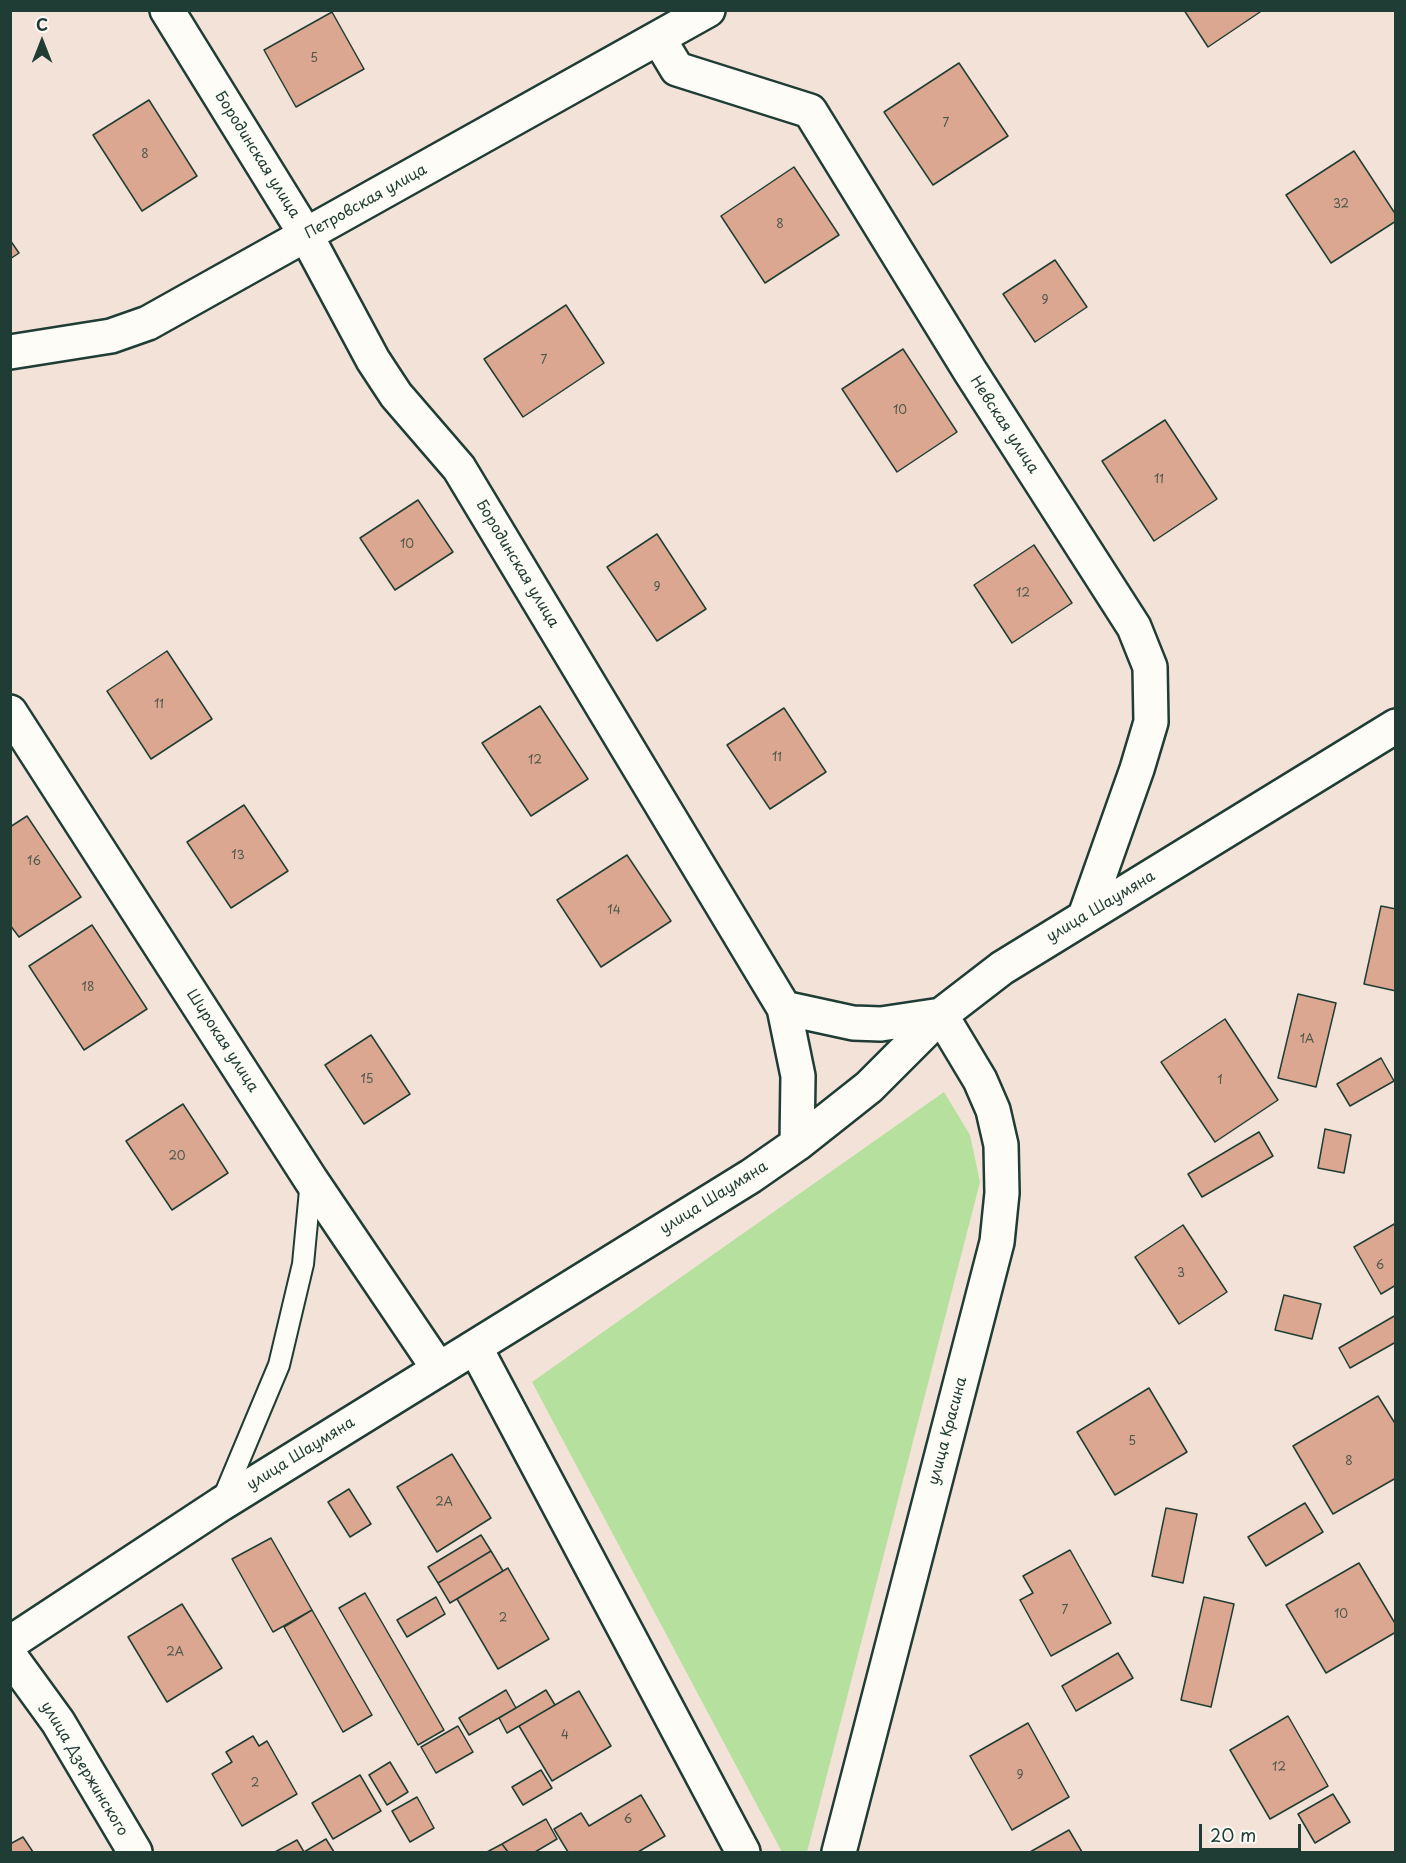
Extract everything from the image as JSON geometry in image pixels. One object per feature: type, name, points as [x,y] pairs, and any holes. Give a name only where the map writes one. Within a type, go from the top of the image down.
[{"type":"street","name":"Бородинская улица","points":[[167,10],[306,235],[373,360],[396,395],[459,468],[784,1008],[798,1076],[797,1144]]},
{"type":"street","name":"Петровская улица","points":[[10,352],[111,336],[148,323],[708,10]]},
{"type":"street","name":"Невская улица","points":[[659,39],[677,69],[810,111],[970,371],[1134,627],[1150,667],[1151,722],[1137,769],[1085,916]]},
{"type":"street","name":"Широкая улица","points":[[10,712],[311,1180],[438,1368]]},
{"type":"street","name":"улица Шаумяна","points":[[10,1643],[221,1504],[751,1176],[797,1144],[869,1087],[941,1016],[1002,968],[1395,726]]},
{"type":"street","points":[[784,1008],[853,1023],[880,1024],[941,1016]]},
{"type":"street","name":"улица Красина","points":[[839,1852],[997,1242],[1002,1193],[1001,1145],[993,1110],[980,1080],[941,1016]]},
{"type":"street","points":[[475,1347],[743,1852]]},
{"type":"street","name":"улица Дзержинского","points":[[10,1656],[58,1722],[135,1852]]},
{"type":"lane","points":[[221,1504],[279,1365],[303,1264],[311,1180]]},
{"type":"green space","points":[[944,1092],[970,1135],[980,1182],[807,1852],[782,1852],[532,1382]]},
{"type":"building","points":[[1184,10],[1263,10],[1208,47]]},
{"type":"building","points":[[332,12],[364,69],[296,107],[264,50]]},
{"type":"building","points":[[959,63],[1008,136],[933,185],[884,112]]},
{"type":"building","points":[[149,100],[197,176],[142,211],[93,135]]},
{"type":"building","points":[[1354,151],[1396,215],[1396,221],[1331,263],[1286,195]]},
{"type":"building","points":[[794,167],[839,235],[765,283],[721,216]]},
{"type":"building","points":[[10,240],[19,253],[10,259]]},
{"type":"building","points":[[1055,260],[1087,307],[1035,342],[1003,294]]},
{"type":"building","points":[[566,305],[604,363],[523,417],[484,359]]},
{"type":"building","points":[[903,349],[957,432],[897,472],[842,389]]},
{"type":"building","points":[[1165,420],[1217,499],[1154,541],[1102,461]]},
{"type":"building","points":[[418,500],[453,552],[395,590],[360,538]]},
{"type":"building","points":[[657,534],[706,609],[657,641],[607,567]]},
{"type":"building","points":[[1034,545],[1072,603],[1012,643],[974,585]]},
{"type":"building","points":[[167,651],[212,719],[151,759],[107,691]]},
{"type":"building","points":[[540,706],[588,779],[531,816],[482,743]]},
{"type":"building","points":[[784,708],[826,772],[770,809],[727,745]]},
{"type":"building","points":[[244,805],[288,871],[231,908],[187,842]]},
{"type":"building","points":[[27,816],[81,897],[19,937],[10,925],[10,827]]},
{"type":"building","points":[[627,855],[671,921],[601,967],[557,900]]},
{"type":"building","points":[[1381,906],[1396,909],[1396,991],[1364,984]]},
{"type":"building","points":[[92,925],[147,1009],[84,1050],[29,966]]},
{"type":"building","points":[[1298,994],[1336,1003],[1316,1087],[1278,1078]]},
{"type":"building","points":[[1225,1019],[1278,1100],[1215,1142],[1161,1062]]},
{"type":"building","points":[[371,1035],[410,1094],[364,1124],[325,1065]]},
{"type":"building","points":[[1381,1058],[1394,1081],[1350,1106],[1337,1084]]},
{"type":"building","points":[[183,1104],[228,1173],[172,1210],[126,1141]]},
{"type":"building","points":[[1325,1129],[1351,1135],[1344,1173],[1318,1168]]},
{"type":"building","points":[[1259,1132],[1273,1156],[1202,1197],[1188,1174]]},
{"type":"building","points":[[1396,1223],[1396,1285],[1381,1294],[1354,1247]]},
{"type":"building","points":[[1183,1225],[1227,1292],[1179,1324],[1135,1257]]},
{"type":"building","points":[[1284,1295],[1321,1304],[1312,1339],[1275,1330]]},
{"type":"building","points":[[1396,1315],[1396,1342],[1350,1368],[1339,1348]]},
{"type":"building","points":[[1149,1388],[1187,1452],[1115,1495],[1077,1432]]},
{"type":"building","points":[[1378,1396],[1396,1425],[1396,1478],[1333,1514],[1293,1446]]},
{"type":"building","points":[[452,1454],[491,1518],[437,1552],[397,1487]]},
{"type":"building","points":[[349,1489],[371,1524],[350,1537],[328,1502]]},
{"type":"building","points":[[1305,1503],[1323,1532],[1266,1566],[1248,1537]]},
{"type":"building","points":[[1166,1508],[1197,1514],[1183,1583],[1152,1576]]},
{"type":"building","points":[[481,1535],[491,1551],[438,1583],[428,1567]]},
{"type":"building","points":[[271,1538],[312,1610],[273,1632],[232,1559]]},
{"type":"building","points":[[1070,1550],[1111,1623],[1051,1656],[1020,1600],[1033,1593],[1023,1576]]},
{"type":"building","points":[[491,1551],[503,1571],[450,1603],[438,1583]]},
{"type":"building","points":[[1359,1563],[1396,1625],[1396,1632],[1326,1673],[1286,1605]]},
{"type":"building","points":[[508,1568],[549,1639],[498,1669],[457,1599]]},
{"type":"building","points":[[365,1593],[444,1730],[418,1745],[339,1608]]},
{"type":"building","points":[[436,1597],[445,1614],[407,1637],[397,1620]]},
{"type":"building","points":[[1204,1597],[1234,1604],[1211,1707],[1181,1700]]},
{"type":"building","points":[[182,1604],[222,1668],[167,1702],[128,1637]]},
{"type":"building","points":[[312,1610],[372,1715],[343,1732],[284,1627]]},
{"type":"building","points":[[1118,1653],[1133,1678],[1076,1711],[1062,1686]]},
{"type":"building","points":[[506,1690],[516,1708],[469,1735],[459,1718]]},
{"type":"building","points":[[546,1690],[555,1705],[507,1733],[499,1718]]},
{"type":"building","points":[[579,1691],[611,1746],[552,1781],[519,1726]]},
{"type":"building","points":[[1288,1716],[1328,1786],[1270,1819],[1230,1750]]},
{"type":"building","points":[[1028,1723],[1069,1797],[1012,1830],[970,1756]]},
{"type":"building","points":[[458,1726],[473,1752],[436,1773],[421,1747]]},
{"type":"building","points":[[253,1736],[259,1746],[267,1741],[297,1794],[242,1826],[212,1774],[232,1762],[226,1752]]},
{"type":"building","points":[[390,1762],[408,1792],[387,1805],[369,1775]]},
{"type":"building","points":[[541,1770],[552,1788],[523,1805],[512,1787]]},
{"type":"building","points":[[360,1775],[381,1811],[333,1839],[312,1803]]},
{"type":"building","points":[[1333,1794],[1350,1822],[1315,1843],[1298,1814]]},
{"type":"building","points":[[641,1795],[665,1836],[638,1852],[568,1852],[554,1829],[581,1813],[589,1826]]},
{"type":"building","points":[[417,1797],[434,1828],[410,1842],[392,1811]]},
{"type":"building","points":[[546,1819],[557,1839],[535,1852],[508,1852],[502,1844]]},
{"type":"building","points":[[1069,1830],[1082,1852],[1030,1852]]},
{"type":"building","points":[[23,1837],[33,1852],[10,1852],[10,1844]]},
{"type":"building","points":[[326,1839],[334,1852],[304,1852]]},
{"type":"building","points":[[297,1840],[304,1852],[275,1852]]},
{"type":"building","points":[[502,1844],[508,1852],[487,1852]]}]
